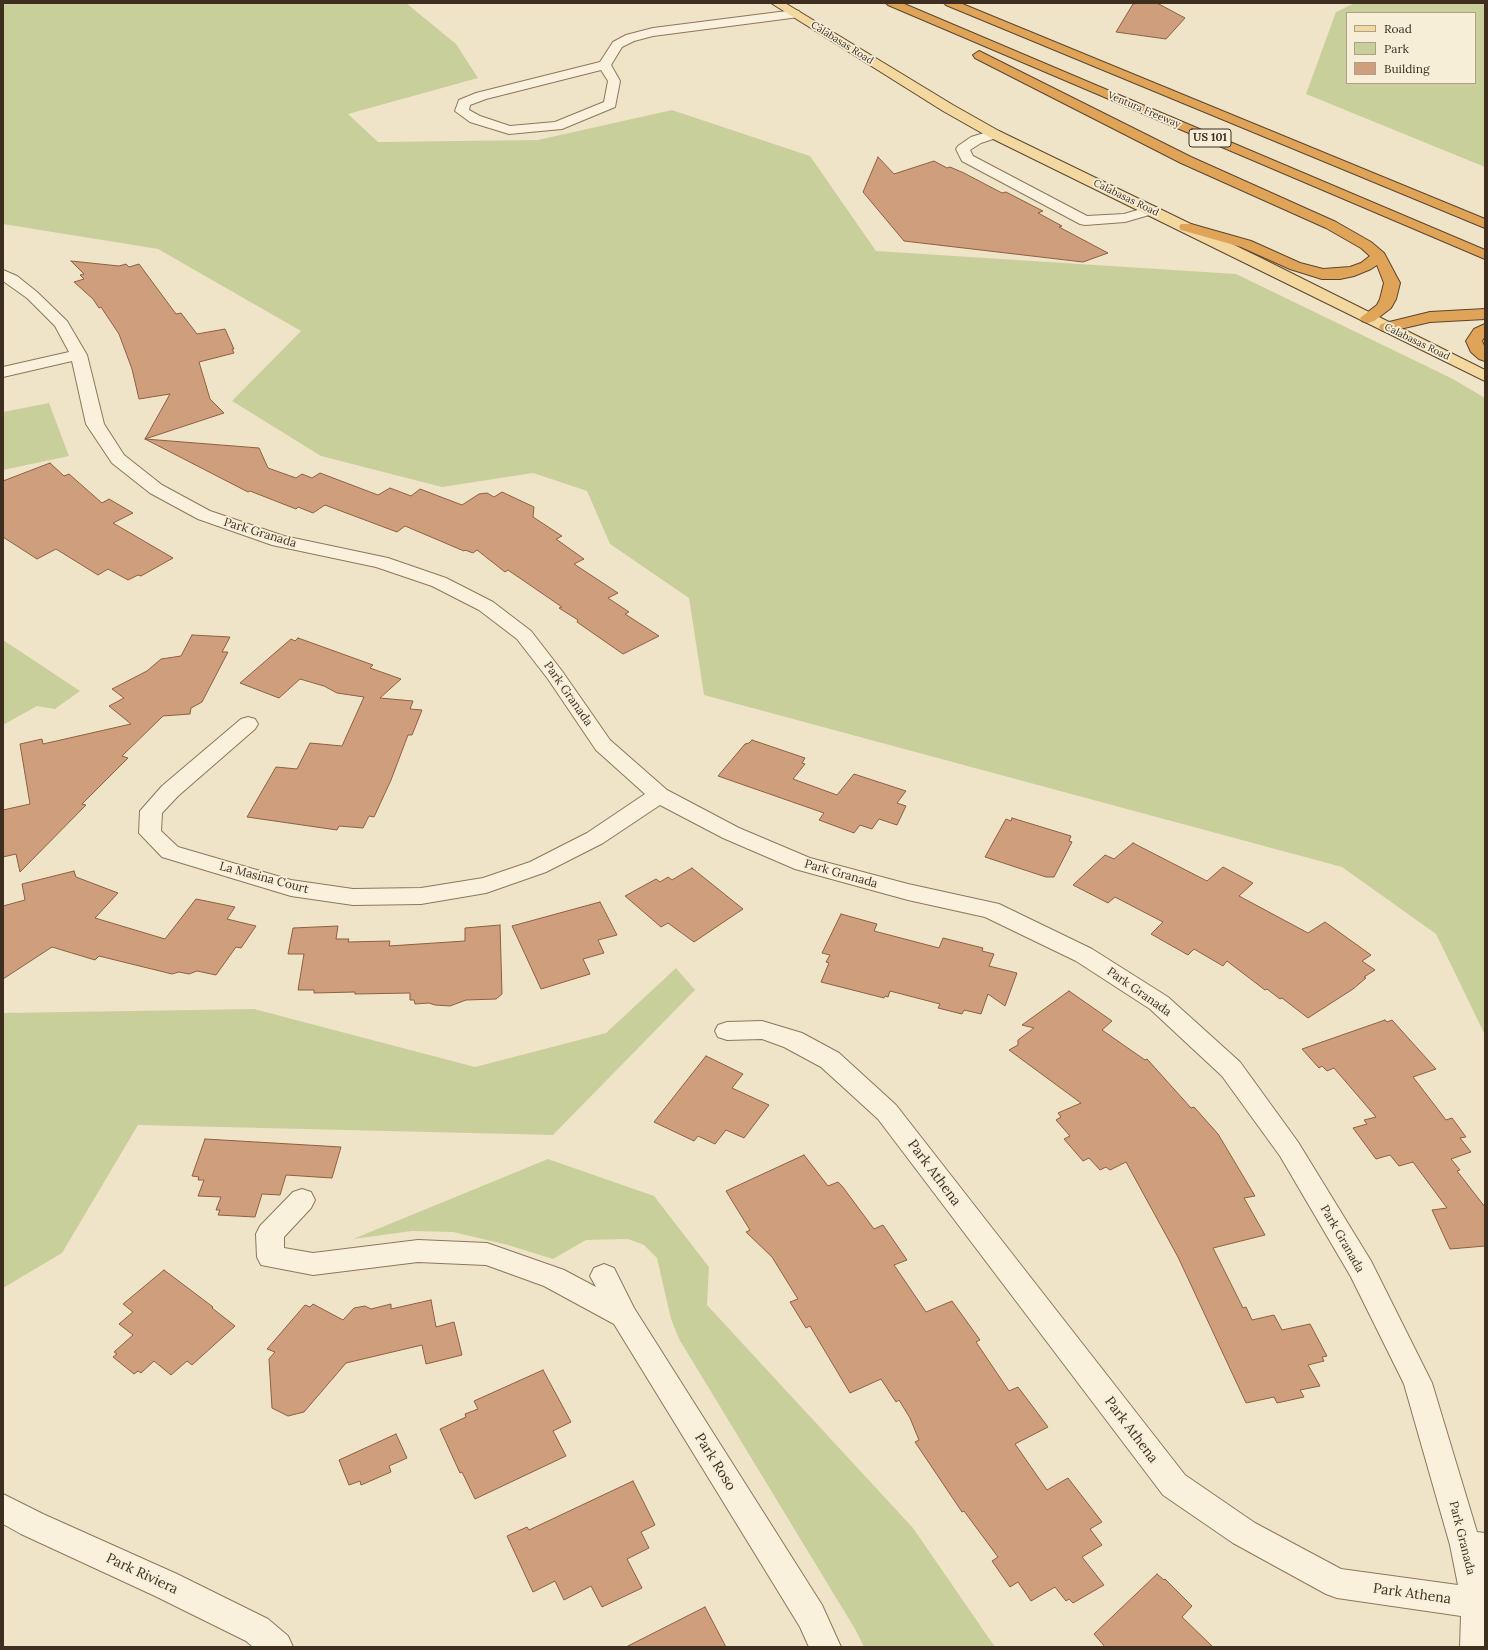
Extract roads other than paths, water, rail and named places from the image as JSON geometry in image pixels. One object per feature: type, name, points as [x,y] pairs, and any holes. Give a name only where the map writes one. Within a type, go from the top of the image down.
[{"type":"highway","name":"Ventura Freeway","points":[[892,3],[1485,255]]},
{"type":"highway","name":"US 101","points":[[950,3],[1485,224]]},
{"type":"highway","points":[[935,22],[966,48],[1186,160],[1331,225],[1361,242],[1379,256],[1389,274],[1392,283],[1388,299],[1383,308],[1368,318]]},
{"type":"highway","points":[[1186,227],[1246,244],[1296,266],[1322,274],[1354,272],[1366,266],[1379,256]]},
{"type":"highway","points":[[1387,327],[1430,317],[1485,314]]},
{"type":"highway","points":[[1485,329],[1480,332],[1474,342],[1477,349],[1485,356]]},
{"type":"main road","name":"Calabasas Road","points":[[777,3],[948,108],[994,134],[1186,227],[1485,376]]},
{"type":"street","points":[[605,65],[614,81],[610,104],[557,126],[509,130],[475,119],[462,111],[464,103],[481,96],[605,65],[617,45],[630,38],[653,32],[795,14]]},
{"type":"street","points":[[994,134],[976,140],[963,149],[967,158],[1086,221],[1125,218],[1151,210]]},
{"type":"street","name":"Park Granada","points":[[3,275],[32,295],[61,324],[79,355],[95,424],[118,459],[156,489],[212,518],[279,541],[381,562],[439,582],[486,606],[524,635],[555,675],[604,745],[659,796],[731,833],[803,864],[908,892],[991,910],[1084,955],[1159,1003],[1231,1069],[1289,1148],[1360,1269],[1418,1383],[1475,1546],[1476,1647]]},
{"type":"street","points":[[3,372],[79,355]]},
{"type":"street","name":"La Masina Court","points":[[248,724],[170,791],[151,811],[150,833],[170,852],[291,888],[353,897],[368,897],[421,896],[486,885],[538,866],[595,838],[659,796]]},
{"type":"street","name":"Park Athena","points":[[727,1031],[762,1030],[793,1040],[830,1060],[887,1112],[1174,1485],[1244,1533],[1337,1583],[1476,1603]]},
{"type":"street","points":[[302,1200],[270,1234],[272,1257],[313,1264],[418,1251],[487,1254],[554,1278],[624,1316]]},
{"type":"street","name":"Park Roso","points":[[604,1276],[624,1316],[811,1616],[826,1647]]},
{"type":"street","name":"Park Riviera","points":[[3,1508],[32,1524],[166,1585],[257,1630],[278,1647]]}]
